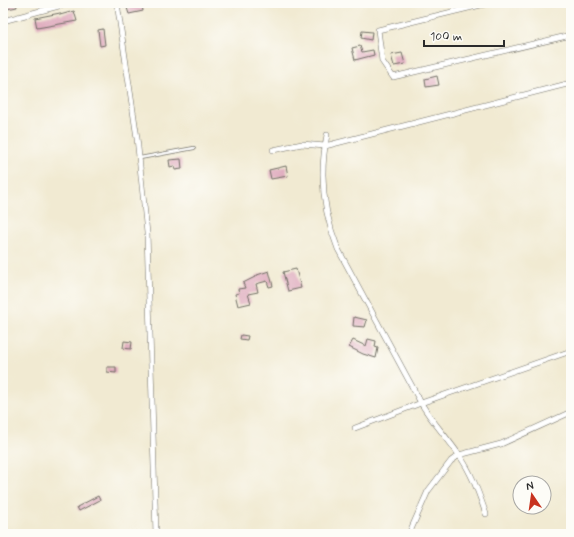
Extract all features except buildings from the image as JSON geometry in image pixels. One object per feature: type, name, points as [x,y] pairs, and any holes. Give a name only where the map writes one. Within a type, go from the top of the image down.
[{"type":"street","points":[[3,21],[70,3]]},
{"type":"street","points":[[117,3],[139,158],[147,233],[156,534]]},
{"type":"street","points":[[489,3],[378,30],[382,61],[393,77],[571,35]]},
{"type":"street","points":[[273,150],[302,144],[325,146],[571,83]]},
{"type":"street","points":[[327,135],[325,146],[323,194],[332,234],[421,403],[432,421],[459,455],[470,474],[486,514]]},
{"type":"street","points":[[355,428],[421,403],[571,351]]},
{"type":"street","points":[[409,534],[428,491],[446,466],[459,455],[501,444],[571,412]]},
{"type":"lane","points":[[139,158],[194,148]]}]
